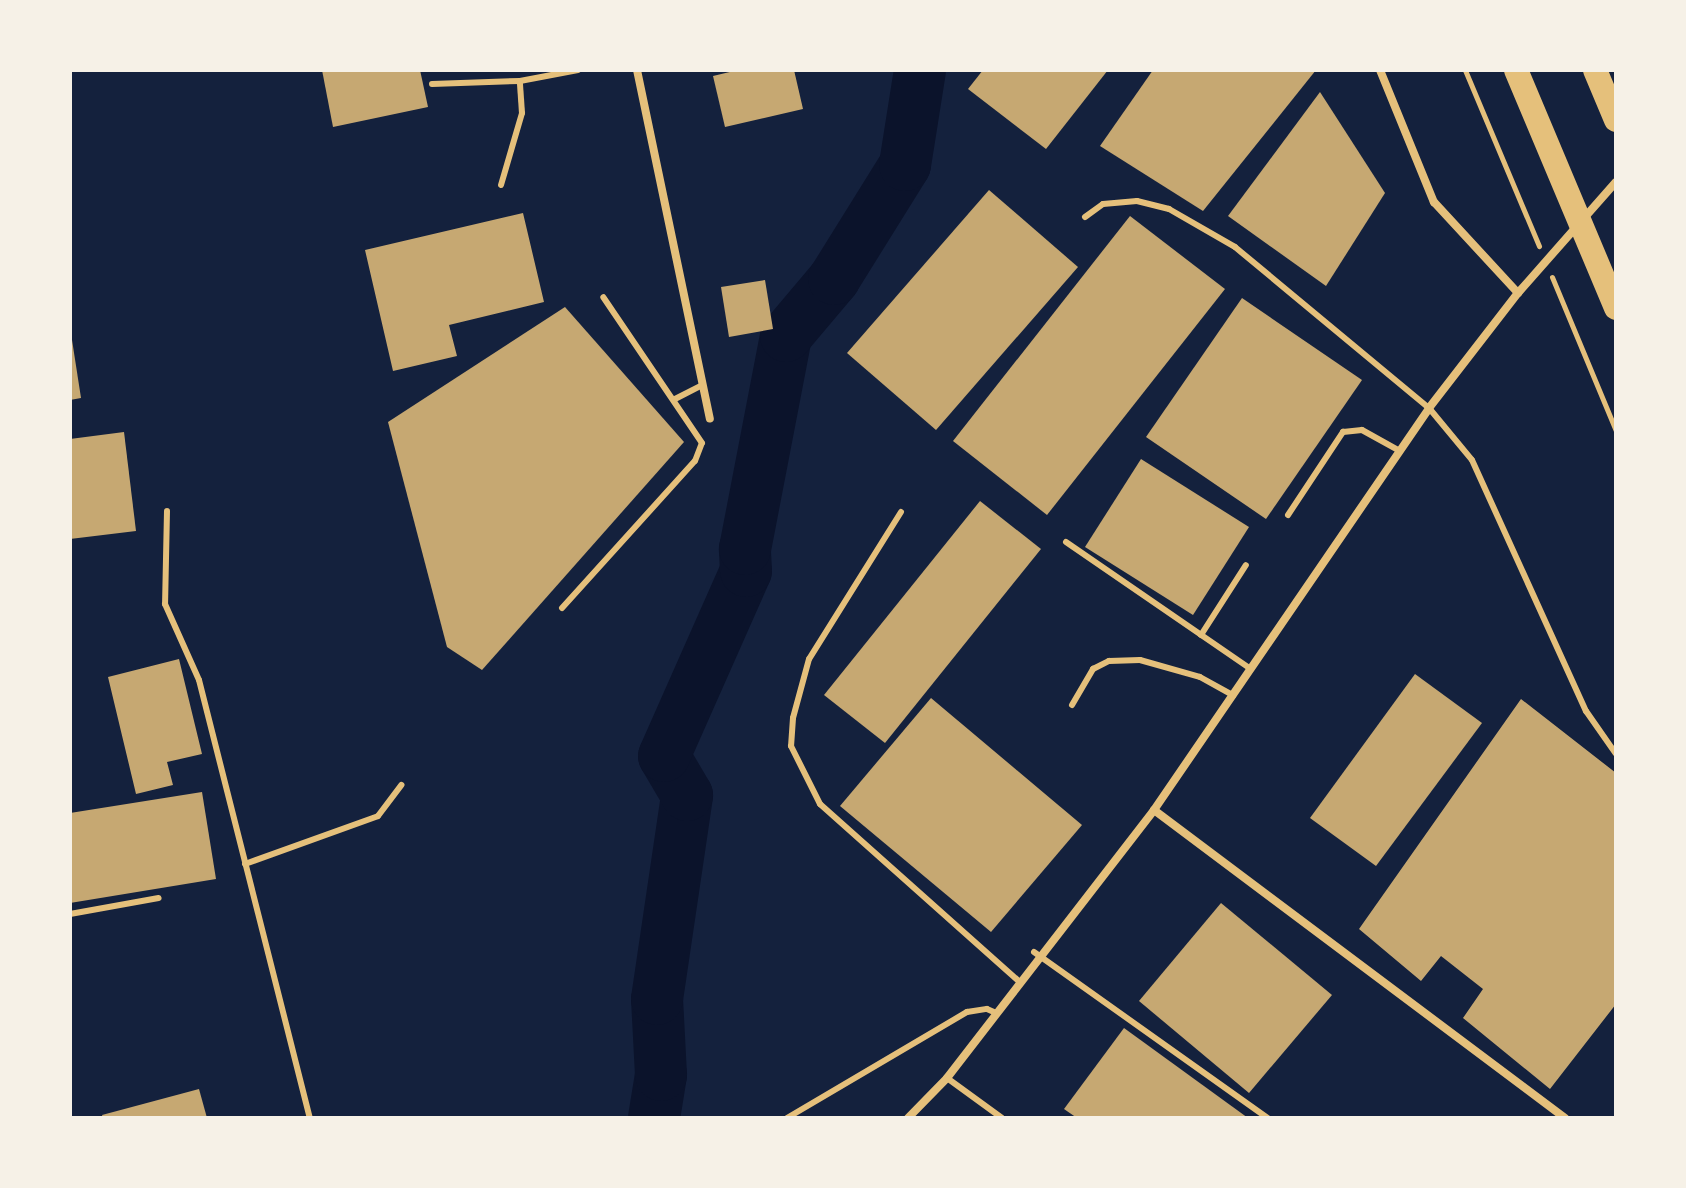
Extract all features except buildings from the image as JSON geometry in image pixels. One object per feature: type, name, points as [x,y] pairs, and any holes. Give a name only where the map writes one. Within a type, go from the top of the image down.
[{"type":"highway","points":[[1516,70],[1616,308]]},
{"type":"highway","points":[[1595,70],[1616,120]]},
{"type":"street","points":[[637,70],[710,418]]},
{"type":"street","points":[[1380,70],[1434,202],[1518,293]]},
{"type":"street","points":[[908,1118],[947,1078],[1020,982],[1037,954],[1154,810],[1429,408],[1518,293],[1616,182]]},
{"type":"street","points":[[1154,810],[1565,1118]]},
{"type":"lane","points":[[432,84],[520,81],[578,70]]},
{"type":"lane","points":[[501,185],[522,113],[520,81]]},
{"type":"lane","points":[[1085,217],[1103,204],[1137,201],[1169,209],[1235,247],[1429,408],[1472,460],[1586,711],[1616,754]]},
{"type":"lane","points":[[562,608],[700,453],[702,443],[603,297]]},
{"type":"lane","points":[[675,399],[703,385]]},
{"type":"lane","points":[[1288,515],[1343,432],[1362,430],[1400,451]]},
{"type":"lane","points":[[167,511],[165,604],[199,680],[310,1118]]},
{"type":"lane","points":[[901,512],[809,659],[793,718],[791,746],[820,804],[1020,982]]},
{"type":"lane","points":[[1066,542],[1251,669]]},
{"type":"lane","points":[[1201,635],[1246,565]]},
{"type":"lane","points":[[1072,705],[1093,669],[1109,661],[1140,660],[1200,677],[1233,695]]},
{"type":"lane","points":[[245,864],[378,816],[401,785]]},
{"type":"lane","points":[[70,914],[159,898]]},
{"type":"lane","points":[[1037,954],[1268,1118]]},
{"type":"lane","points":[[787,1118],[967,1012],[987,1009],[996,1013]]},
{"type":"lane","points":[[947,1078],[1002,1118]]},
{"type":"path","points":[[1465,70],[1543,256]]},
{"type":"path","points":[[1549,270],[1616,431]]},
{"type":"waterway","points":[[654,1118],[661,1075],[657,999],[687,795],[664,756],[746,571],[745,549],[786,336],[834,279],[905,165],[920,70]]}]
